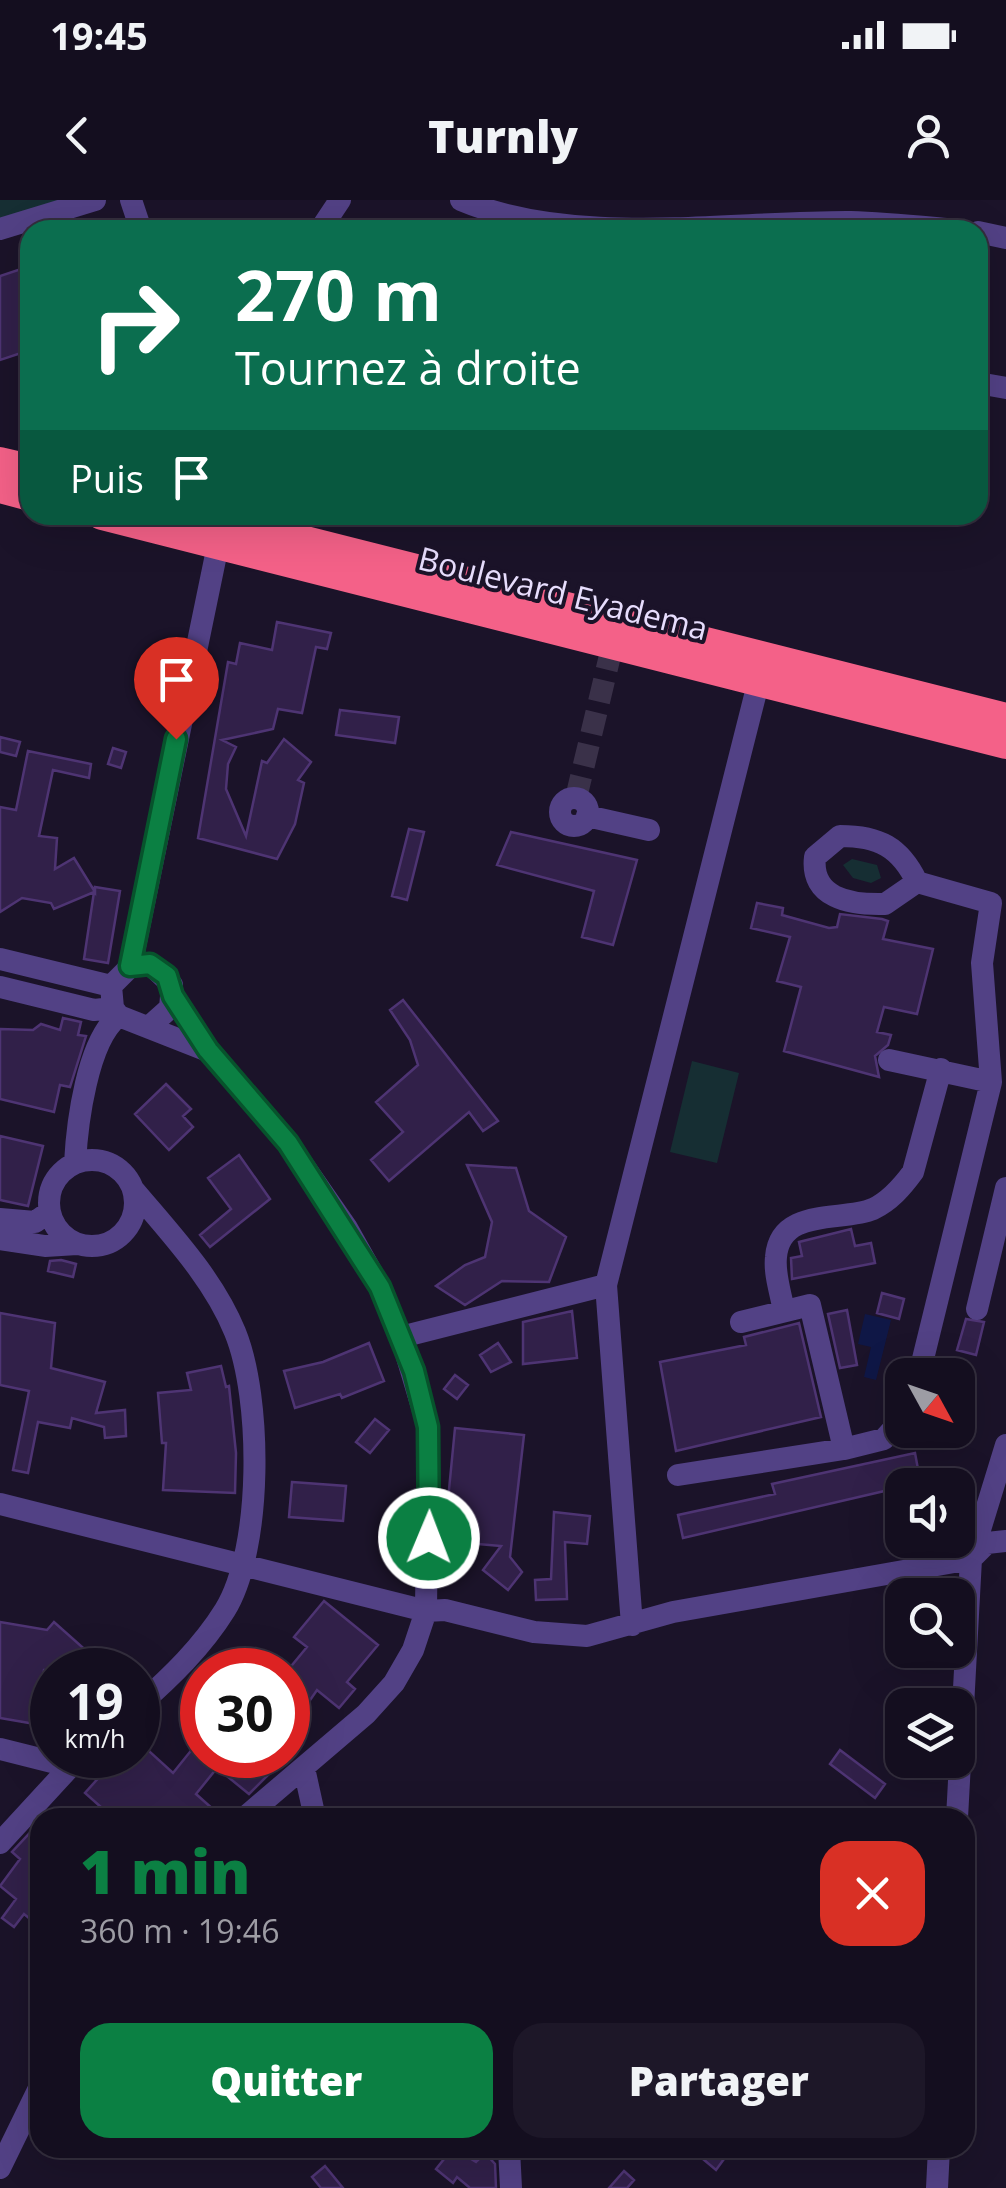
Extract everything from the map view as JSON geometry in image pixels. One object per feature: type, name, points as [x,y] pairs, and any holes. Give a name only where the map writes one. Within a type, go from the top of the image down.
[{"type":"highway","name":"Boulevard Eyadema","points":[[229,525],[761,669],[1006,744]]},
{"type":"highway","name":"Boulevard Eyadema","points":[[761,669],[1006,718]]},
{"type":"street","points":[[461,200],[489,212],[548,220]]},
{"type":"street","points":[[29,220],[90,201]]},
{"type":"street","points":[[75,1164],[79,1118],[99,1040],[130,966],[222,525]]},
{"type":"street","points":[[632,1624],[606,1285],[761,669]]},
{"type":"street","points":[[587,816],[649,830]]},
{"type":"street","points":[[917,882],[990,903],[982,964],[991,1082],[923,1358]]},
{"type":"street","points":[[0,959],[114,1003],[139,1026],[150,1025],[208,1050]]},
{"type":"street","points":[[130,966],[160,969],[172,985],[170,1008],[150,1025]]},
{"type":"street","points":[[0,987],[94,1010],[114,1003]]},
{"type":"street","points":[[173,996],[208,1050],[288,1143],[346,1228],[380,1287],[401,1336],[428,1427],[426,1611],[413,1650],[394,1683],[310,1762]]},
{"type":"street","points":[[889,1060],[991,1082]]},
{"type":"street","points":[[784,1312],[775,1262],[784,1238],[818,1216],[871,1210],[903,1186],[918,1157],[941,1070]]},
{"type":"street","points":[[76,1244],[54,1226],[49,1212],[57,1178],[75,1164],[110,1164],[210,1286],[234,1330],[247,1370],[255,1418],[254,1464],[241,1566],[227,1606],[192,1654],[160,1685]]},
{"type":"street","points":[[977,1309],[1006,1188]]},
{"type":"street","points":[[0,1239],[45,1246],[100,1246],[122,1234],[134,1213],[133,1189]]},
{"type":"street","points":[[0,1218],[35,1222],[49,1212]]},
{"type":"street","points":[[401,1336],[606,1285]]},
{"type":"street","points":[[741,1322],[810,1305],[844,1450]]},
{"type":"street","points":[[678,1474],[844,1450],[885,1438]]},
{"type":"street","points":[[975,1545],[1006,1445]]},
{"type":"street","points":[[0,1504],[426,1611],[444,1610],[475,1621],[588,1636],[673,1612],[971,1558],[958,1808]]},
{"type":"street","points":[[975,1554],[986,1543],[1006,1541]]},
{"type":"street","points":[[0,1749],[30,1753]]},
{"type":"street","points":[[32,1808],[59,1778]]},
{"type":"street","points":[[256,1808],[292,1778]]},
{"type":"street","points":[[306,1778],[312,1808]]},
{"type":"street","points":[[0,1843],[30,1810]]},
{"type":"street","points":[[0,2168],[7,2131],[30,2100]]},
{"type":"street","points":[[510,2158],[512,2188]]},
{"type":"street","points":[[937,2188],[938,2158]]},
{"type":"green space","points":[[0,200],[66,200],[0,220]]},
{"type":"green space","points":[[852,859],[877,865],[881,878],[871,883],[853,878],[843,865]]},
{"type":"green space","points":[[692,1061],[739,1073],[717,1163],[670,1152]]},
{"type":"shaded area","points":[[865,1314],[891,1320],[876,1380],[864,1377],[871,1347],[858,1344]]},
{"type":"building","points":[[20,269],[20,353],[0,360],[0,276]]},
{"type":"building","points":[[277,622],[331,633],[327,649],[316,647],[302,713],[278,709],[273,729],[222,740],[236,747],[228,764],[226,789],[246,836],[262,761],[267,763],[284,739],[311,762],[298,780],[304,783],[295,824],[277,859],[198,838],[228,662],[236,664],[240,643],[272,650]]},
{"type":"building","points":[[340,710],[399,717],[395,743],[336,735]]},
{"type":"building","points":[[0,737],[20,742],[16,756],[0,752]]},
{"type":"building","points":[[113,748],[126,752],[121,768],[108,764]]},
{"type":"building","points":[[28,751],[91,764],[89,778],[53,770],[39,836],[57,838],[55,869],[74,858],[95,892],[95,887],[120,891],[108,963],[84,959],[94,892],[54,909],[51,903],[22,898],[0,912],[0,807],[16,810]]},
{"type":"building","points":[[409,829],[424,832],[407,900],[392,896]]},
{"type":"building","points":[[511,832],[637,860],[613,945],[582,937],[594,891],[497,865]]},
{"type":"building","points":[[757,903],[783,908],[782,915],[829,928],[837,927],[840,914],[882,919],[888,921],[883,939],[933,949],[917,1014],[884,1007],[877,1032],[891,1035],[888,1045],[875,1056],[879,1077],[784,1051],[801,987],[777,981],[790,937],[751,928]]},
{"type":"building","points":[[403,1000],[498,1121],[483,1131],[469,1112],[389,1181],[371,1160],[403,1132],[376,1102],[418,1065],[410,1040],[390,1010]]},
{"type":"building","points":[[63,1018],[81,1022],[78,1035],[86,1036],[70,1087],[60,1085],[54,1112],[0,1099],[0,1029],[33,1030],[41,1024],[60,1030]]},
{"type":"building","points":[[166,1084],[191,1109],[183,1116],[193,1127],[169,1150],[135,1114]]},
{"type":"building","points":[[0,1136],[43,1146],[28,1206],[0,1200]]},
{"type":"building","points":[[239,1155],[270,1199],[210,1247],[200,1235],[231,1209],[208,1178]]},
{"type":"building","points":[[467,1165],[516,1168],[529,1211],[566,1237],[549,1282],[502,1281],[465,1305],[436,1286],[465,1265],[485,1257],[492,1222]]},
{"type":"building","points":[[851,1229],[855,1246],[871,1243],[875,1263],[792,1279],[791,1258],[802,1256],[799,1242]]},
{"type":"building","points":[[50,1261],[76,1264],[73,1277],[48,1271]]},
{"type":"building","points":[[882,1293],[904,1299],[899,1319],[877,1313]]},
{"type":"building","points":[[847,1310],[857,1365],[840,1368],[828,1314]]},
{"type":"building","points":[[572,1311],[577,1358],[523,1364],[523,1322]]},
{"type":"building","points":[[0,1313],[55,1323],[51,1368],[105,1382],[96,1413],[125,1410],[126,1436],[105,1438],[104,1427],[72,1418],[70,1428],[38,1422],[28,1473],[13,1470],[29,1391],[0,1385]]},
{"type":"building","points":[[966,1319],[984,1322],[976,1355],[957,1350]]},
{"type":"building","points":[[799,1323],[821,1417],[676,1451],[660,1362],[746,1345],[744,1337]]},
{"type":"building","points":[[369,1343],[384,1381],[342,1398],[340,1394],[295,1408],[284,1371],[323,1362]]},
{"type":"building","points":[[498,1343],[511,1362],[491,1372],[480,1355]]},
{"type":"building","points":[[221,1366],[226,1387],[229,1386],[236,1453],[235,1493],[163,1490],[166,1443],[162,1443],[158,1393],[191,1390],[187,1373]]},
{"type":"building","points":[[455,1375],[468,1385],[457,1399],[444,1389]]},
{"type":"building","points":[[375,1419],[389,1430],[370,1453],[356,1442]]},
{"type":"building","points":[[455,1428],[524,1435],[510,1557],[522,1572],[508,1590],[483,1570],[501,1546],[444,1541]]},
{"type":"building","points":[[915,1453],[918,1468],[885,1468],[885,1491],[683,1538],[678,1515],[775,1494],[772,1484]]},
{"type":"building","points":[[292,1482],[346,1486],[343,1521],[289,1517]]},
{"type":"building","points":[[554,1512],[590,1516],[587,1544],[565,1542],[567,1599],[536,1600],[535,1580],[551,1579]]},
{"type":"building","points":[[324,1601],[378,1645],[347,1682],[355,1689],[339,1708],[317,1690],[310,1700],[310,1648],[294,1637]]},
{"type":"building","points":[[0,1622],[47,1630],[54,1622],[83,1648],[30,1648],[30,1723],[0,1718]]},
{"type":"building","points":[[840,1750],[885,1784],[875,1798],[830,1764]]},
{"type":"building","points":[[160,1761],[173,1773],[180,1764],[180,1778],[209,1778],[196,1794],[212,1808],[102,1808],[85,1793],[98,1778],[160,1778]]},
{"type":"building","points":[[229,1778],[265,1778],[249,1794]]},
{"type":"building","points":[[30,1833],[30,1919],[24,1914],[14,1927],[2,1918],[16,1899],[0,1886],[20,1859],[12,1852]]},
{"type":"building","points":[[445,2158],[469,2158],[476,2162],[490,2158],[495,2164],[496,2188],[470,2188],[457,2177],[453,2183],[436,2169]]},
{"type":"building","points":[[704,2158],[725,2158],[716,2170]]},
{"type":"building","points":[[325,2166],[343,2188],[321,2188],[312,2177]]},
{"type":"building","points":[[624,2171],[634,2180],[627,2188],[609,2188]]},
{"type":"tunnel","points":[[576,798],[613,643]]},
{"type":"route","points":[[176,739],[130,966],[150,964],[167,976],[173,996],[208,1050],[288,1143],[346,1228],[380,1287],[414,1371],[428,1427],[429,1538]]}]
